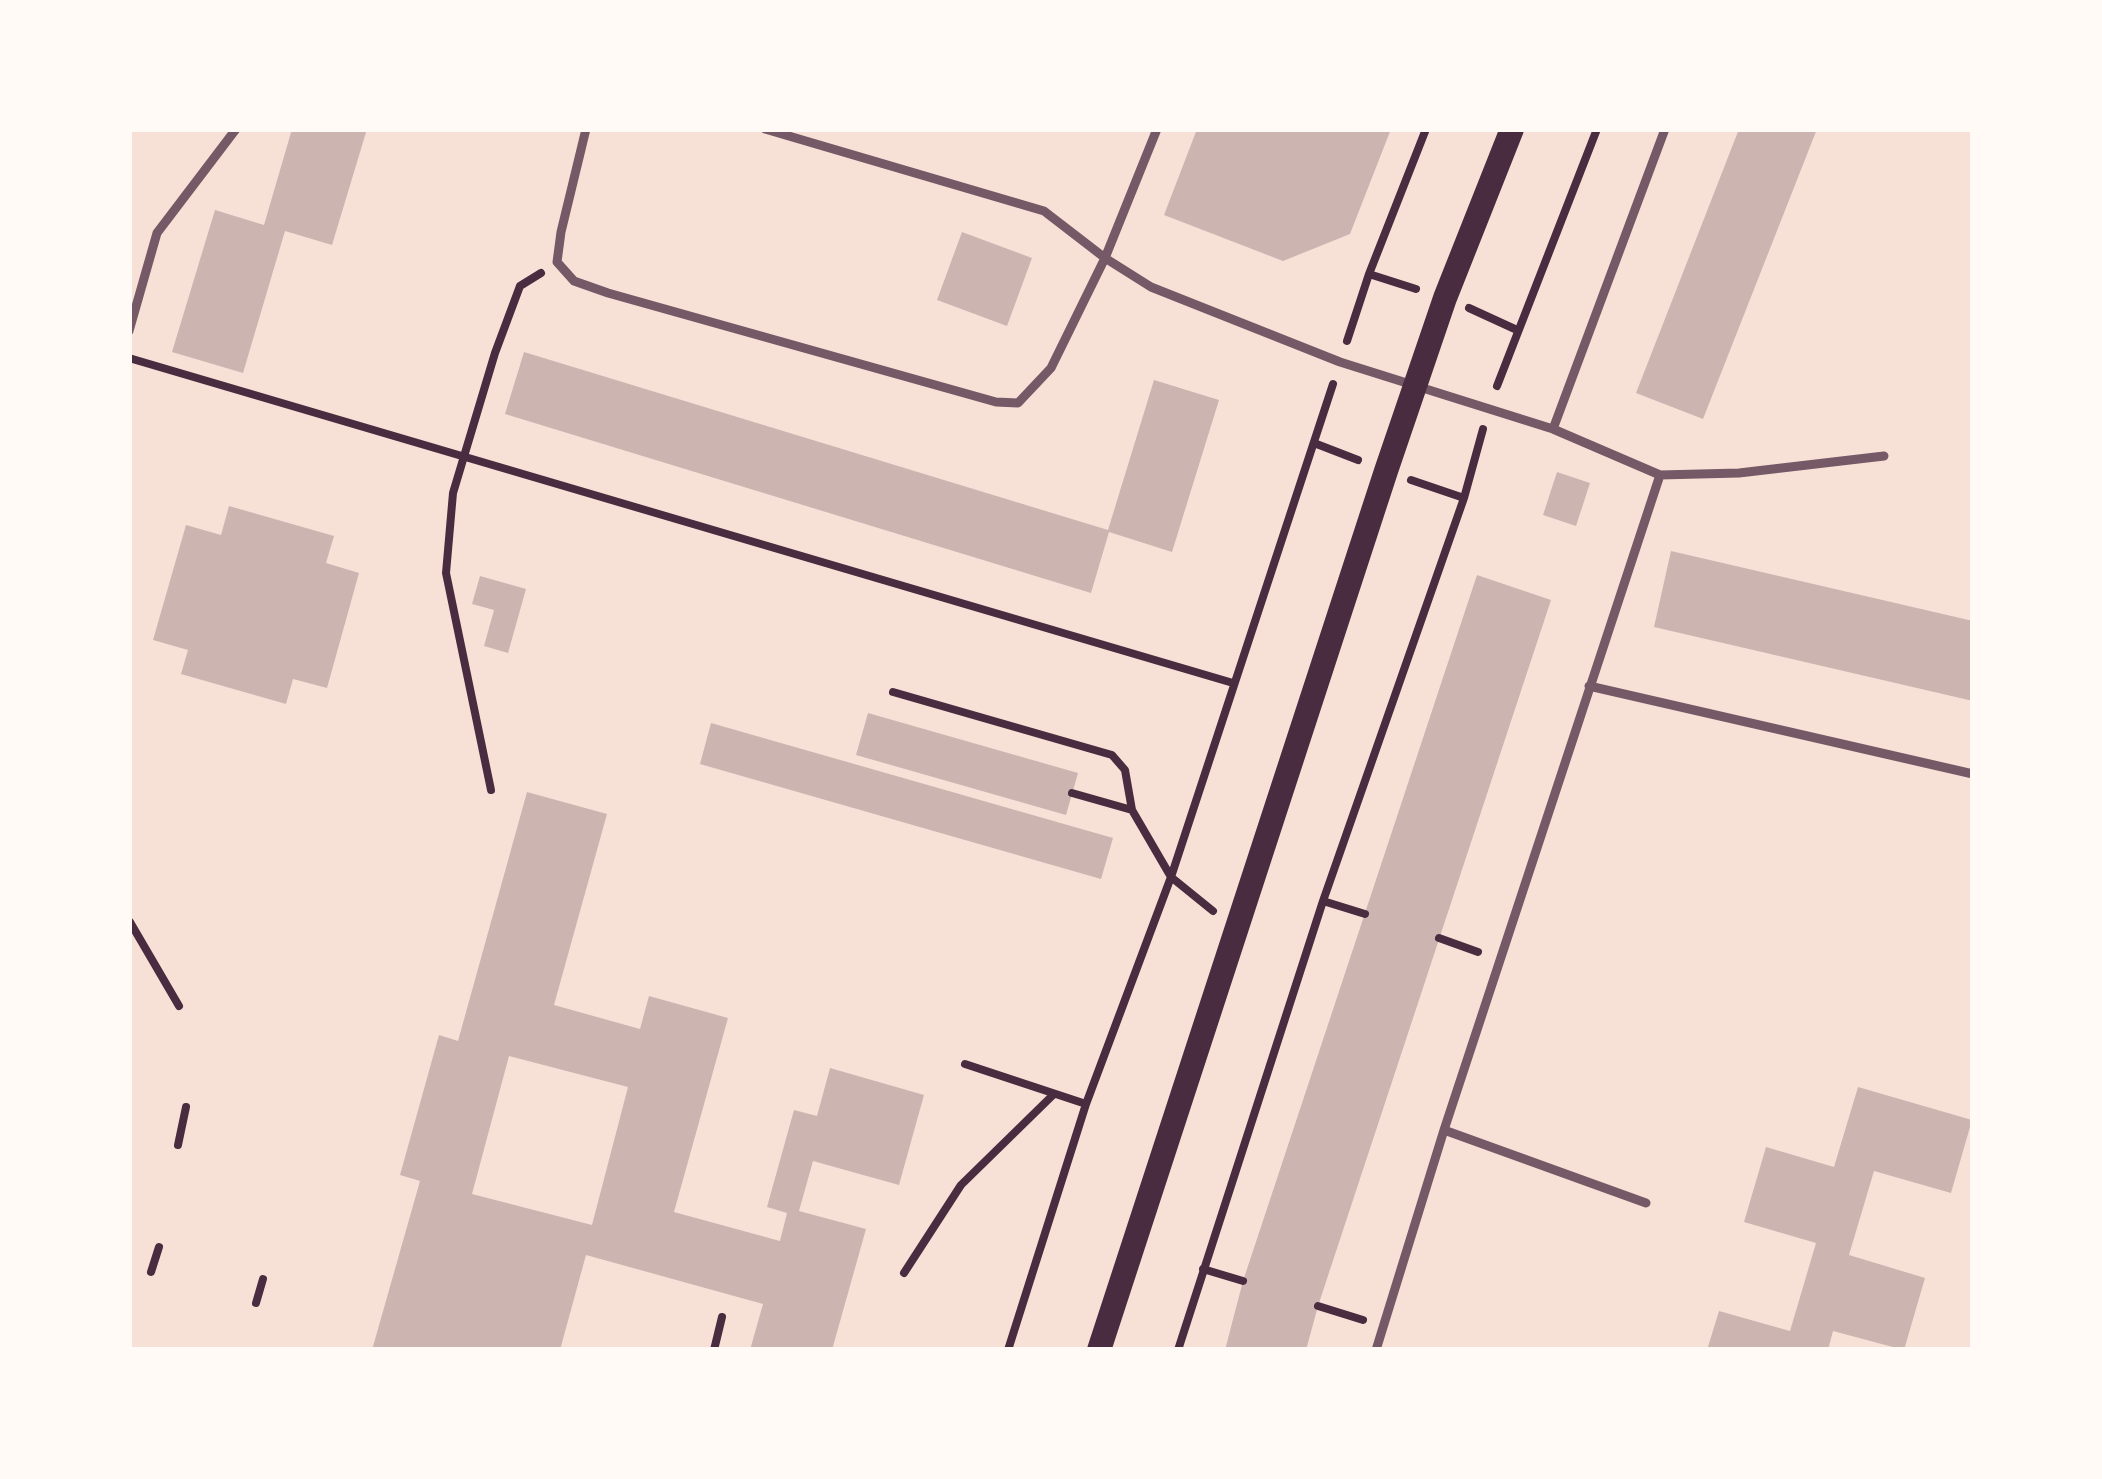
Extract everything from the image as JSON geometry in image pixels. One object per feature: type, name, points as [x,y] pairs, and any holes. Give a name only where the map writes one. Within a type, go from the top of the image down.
[{"type":"main road","points":[[1099,1350],[1445,298],[1512,129]]},
{"type":"lane","points":[[129,331],[157,233],[236,129]]},
{"type":"lane","points":[[586,129],[557,262],[574,281],[996,402],[1018,403],[1051,368],[1105,258],[1157,129]]},
{"type":"lane","points":[[765,129],[1044,211],[1151,287],[1340,362],[1553,428],[1660,475],[1738,473],[1884,455]]},
{"type":"lane","points":[[1553,428],[1665,129]]},
{"type":"lane","points":[[1376,1350],[1660,475]]},
{"type":"lane","points":[[1589,686],[1973,773]]},
{"type":"lane","points":[[1444,1130],[1646,1203]]},
{"type":"path","points":[[1008,1350],[1086,1104],[1171,877],[1369,274],[1426,129]]},
{"type":"path","points":[[1178,1350],[1323,901],[1464,498],[1489,407],[1597,129]]},
{"type":"path","points":[[491,790],[446,573],[452,493],[520,286],[557,262]]},
{"type":"path","points":[[129,358],[1233,683]]},
{"type":"path","points":[[893,692],[1112,755],[1125,770],[1132,810],[1171,877],[1237,932]]},
{"type":"path","points":[[1072,793],[1132,810]]},
{"type":"path","points":[[1323,901],[1365,914]]},
{"type":"path","points":[[130,922],[179,1006]]},
{"type":"path","points":[[1439,938],[1502,960]]},
{"type":"path","points":[[964,1064],[1086,1104]]},
{"type":"path","points":[[904,1273],[961,1185],[1054,1094]]},
{"type":"path","points":[[178,1145],[186,1107]]},
{"type":"path","points":[[151,1271],[159,1247]]},
{"type":"path","points":[[1203,1269],[1244,1281]]},
{"type":"path","points":[[256,1303],[263,1279]]},
{"type":"path","points":[[1318,1306],[1382,1326]]},
{"type":"path","points":[[714,1350],[722,1317]]},
{"type":"building","points":[[292,129],[367,129],[332,245],[285,231],[243,373],[172,352],[215,210],[264,225]]},
{"type":"building","points":[[1197,129],[1391,129],[1350,234],[1283,261],[1164,215]]},
{"type":"building","points":[[1739,129],[1817,129],[1703,419],[1636,393]]},
{"type":"building","points":[[962,232],[1032,258],[1007,326],[937,300]]},
{"type":"building","points":[[524,352],[1108,530],[1154,380],[1219,400],[1172,552],[1109,532],[1091,593],[505,414]]},
{"type":"building","points":[[1557,472],[1590,483],[1576,526],[1543,515]]},
{"type":"building","points":[[229,506],[334,536],[326,563],[359,573],[327,688],[293,679],[286,704],[181,674],[188,650],[153,640],[186,525],[221,535]]},
{"type":"building","points":[[1671,551],[1973,621],[1973,701],[1654,627]]},
{"type":"building","points":[[1477,575],[1551,600],[1306,1350],[1225,1350],[1243,1281]]},
{"type":"building","points":[[480,576],[526,589],[508,653],[484,646],[494,610],[472,604]]},
{"type":"building","points":[[868,713],[1078,773],[1066,815],[856,755]]},
{"type":"building","points":[[711,723],[1113,838],[1101,879],[700,764]]},
{"type":"building","points":[[527,792],[607,814],[554,1005],[640,1029],[649,996],[728,1018],[674,1212],[780,1241],[787,1213],[767,1207],[794,1110],[817,1116],[830,1068],[924,1095],[899,1185],[813,1161],[799,1211],[866,1229],[832,1350],[750,1350],[763,1304],[586,1255],[560,1350],[372,1350],[420,1181],[400,1175],[439,1035],[458,1041]],"holes":[[[509,1056],[628,1087],[592,1225],[472,1194]]]},
{"type":"building","points":[[1858,1087],[1972,1120],[1951,1193],[1874,1171],[1849,1255],[1925,1278],[1904,1350],[1833,1331],[1828,1350],[1707,1350],[1719,1311],[1790,1331],[1816,1243],[1744,1222],[1766,1147],[1834,1167]]}]
